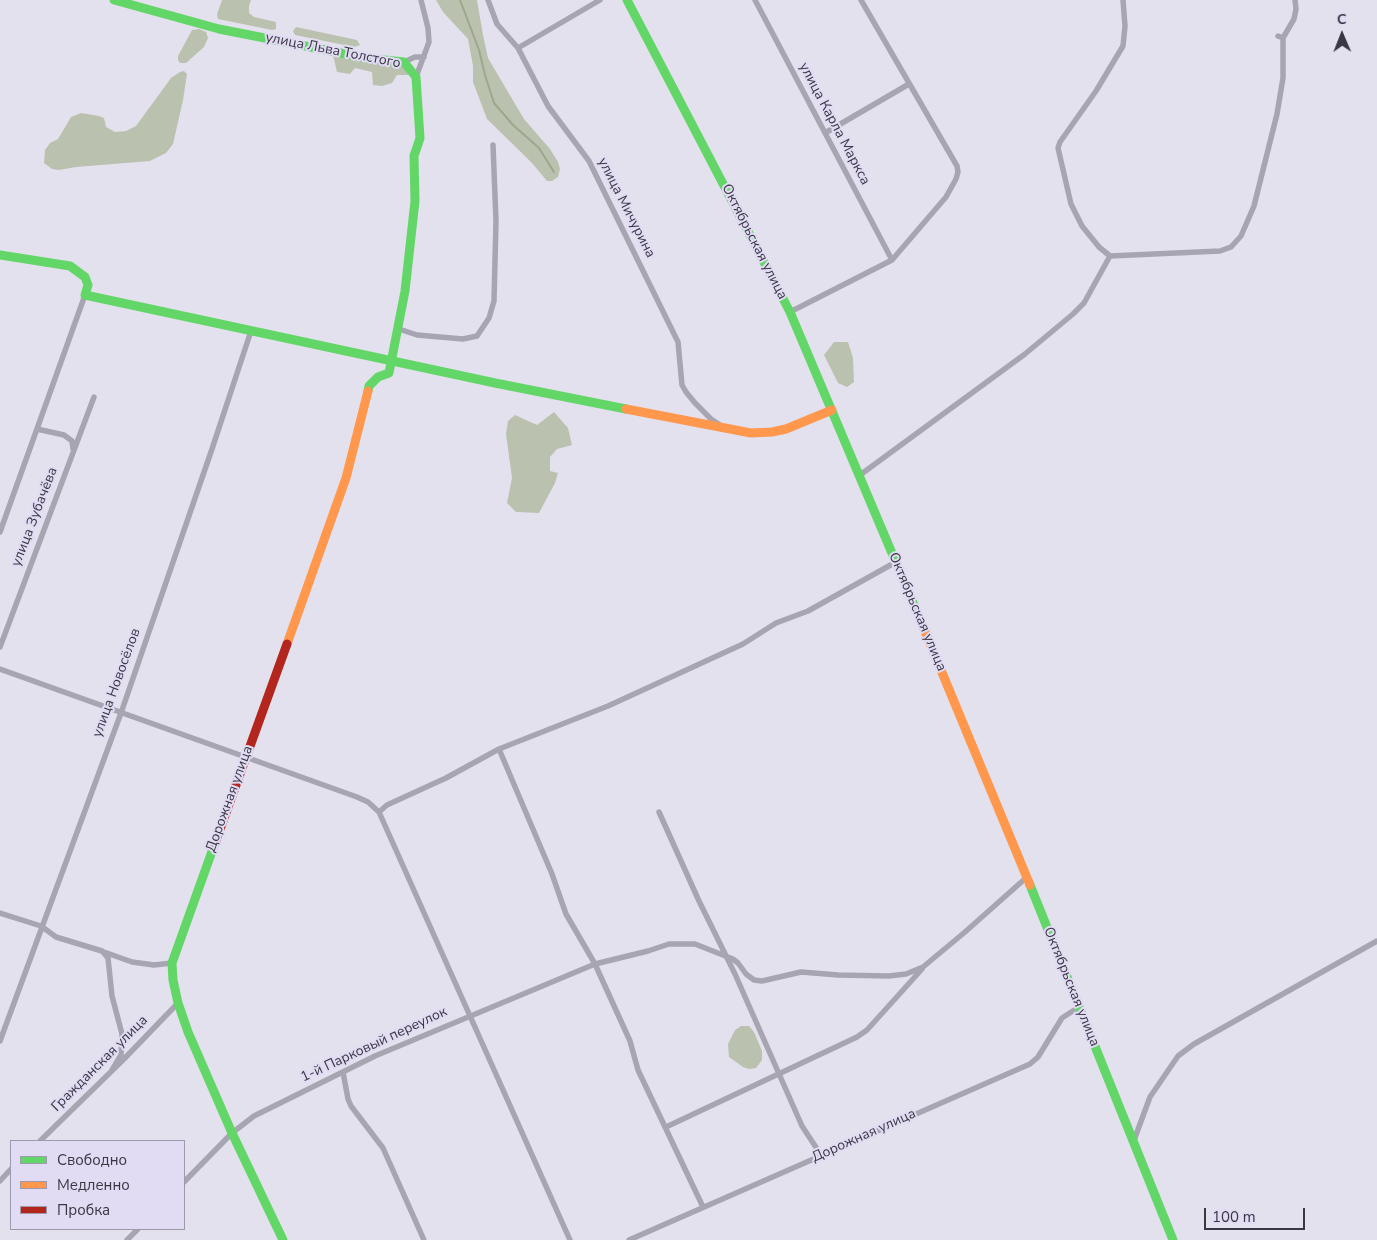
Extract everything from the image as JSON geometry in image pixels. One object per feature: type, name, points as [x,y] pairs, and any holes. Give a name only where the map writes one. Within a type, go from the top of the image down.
[{"type":"street","name":"улица Льва Толстого","points":[[114,0],[219,29],[366,58],[404,62],[416,77],[420,138],[414,156],[415,201],[405,291],[392,360]]},
{"type":"street","points":[[416,77],[429,42],[428,28],[421,0]]},
{"type":"street","name":"улица Мичурина","points":[[488,0],[497,24],[518,48],[548,106],[589,161],[678,342],[682,385],[695,403],[711,419],[726,428]]},
{"type":"street","points":[[518,48],[600,0]]},
{"type":"street","name":"Октябрьская улица","points":[[627,0],[790,312],[1027,877],[1173,1240]]},
{"type":"street","name":"улица Карла Маркса","points":[[755,0],[892,260]]},
{"type":"street","points":[[790,312],[892,260],[946,197],[958,172],[957,166],[860,0]]},
{"type":"street","points":[[1123,0],[1125,26],[1123,46],[1060,142],[1058,148],[1071,204],[1082,226],[1099,247],[1110,256],[1209,253],[1231,247],[1241,236],[1254,206],[1277,114],[1283,78],[1281,37],[1294,19],[1295,0]]},
{"type":"street","points":[[404,62],[415,57],[424,57]]},
{"type":"street","points":[[825,133],[909,84]]},
{"type":"street","points":[[399,328],[417,335],[463,339],[477,336],[489,318],[494,301],[496,221],[493,145]]},
{"type":"street","points":[[0,255],[70,266],[85,277],[88,285],[85,295],[495,383],[726,428],[751,432],[772,432],[786,429],[832,410]]},
{"type":"street","points":[[860,475],[1025,354],[1073,314],[1084,303],[1110,256]]},
{"type":"street","name":"улица Зубачёва","points":[[0,532],[85,295]]},
{"type":"street","name":"улица Новосёлов","points":[[0,1041],[120,713],[251,331]]},
{"type":"street","name":"Дорожная улица","points":[[283,1240],[232,1133],[188,1032],[178,1003],[173,980],[172,962],[346,478],[369,386],[378,377],[389,373],[392,360]]},
{"type":"street","name":"улица Зубачёва","points":[[0,647],[94,397]]},
{"type":"street","points":[[37,429],[64,435],[72,441],[73,451]]},
{"type":"street","points":[[379,812],[387,805],[446,778],[498,749],[608,706],[743,644],[776,623],[808,612],[896,562]]},
{"type":"street","points":[[0,669],[358,797],[368,802],[379,812],[570,1240]]},
{"type":"street","points":[[498,749],[552,874],[566,914],[595,964],[630,1041],[638,1070],[703,1206]]},
{"type":"street","points":[[659,812],[802,1126],[821,1155]]},
{"type":"street","points":[[666,1127],[857,1037],[867,1030],[923,967],[1027,877]]},
{"type":"street","points":[[0,913],[42,926],[56,937],[132,962],[154,965],[172,962]]},
{"type":"street","points":[[1133,1143],[1150,1097],[1178,1056],[1194,1044],[1377,941]]},
{"type":"street","name":"1-й Парковый переулок","points":[[185,1181],[232,1133],[254,1116],[375,1056],[469,1015],[595,964],[669,944],[695,944],[726,956]]},
{"type":"street","points":[[102,951],[108,958],[112,996],[122,1034],[121,1055],[112,1070]]},
{"type":"street","points":[[726,956],[738,963],[746,974],[754,980],[762,981],[801,972],[838,976],[889,976],[906,974],[923,967]]},
{"type":"street","name":"Гражданская улица","points":[[41,1140],[178,1003]]},
{"type":"street","name":"Дорожная улица","points":[[629,1240],[1030,1064],[1038,1057],[1062,1018],[1079,1008]]},
{"type":"street","points":[[343,1072],[351,1106],[383,1148],[424,1240]]},
{"type":"street","points":[[0,1181],[10,1170]]},
{"type":"street","points":[[127,1240],[137,1230]]},
{"type":"green space","points":[[222,0],[251,0],[249,13],[254,17],[276,22],[276,29],[272,30],[218,19],[217,14]]},
{"type":"green space","points":[[436,0],[477,0],[488,58],[524,119],[550,149],[558,162],[560,169],[558,177],[552,181],[547,181],[532,163],[487,119],[473,82],[473,66],[468,39],[443,12]]},
{"type":"green space","points":[[296,27],[357,40],[360,45],[354,47],[295,35],[293,31]]},
{"type":"green space","points":[[199,29],[206,32],[208,38],[204,47],[186,63],[180,63],[178,56],[192,30]]},
{"type":"green space","points":[[333,55],[403,66],[410,75],[397,75],[392,83],[382,86],[373,85],[372,72],[355,68],[350,74],[337,72]]},
{"type":"green space","points":[[184,71],[187,74],[183,100],[173,144],[166,153],[150,161],[59,170],[52,169],[44,163],[45,150],[50,143],[58,139],[71,117],[81,113],[99,116],[104,118],[106,127],[115,132],[126,131],[136,126],[171,78]]},
{"type":"green space","points":[[834,342],[848,342],[853,358],[854,382],[847,387],[838,383],[824,355]]},
{"type":"green space","points":[[554,412],[568,428],[572,445],[557,449],[550,457],[550,471],[558,473],[555,483],[539,513],[516,512],[507,503],[512,478],[506,434],[508,421],[515,415],[537,425]]},
{"type":"green space","points":[[741,1026],[749,1026],[754,1032],[762,1051],[762,1060],[756,1068],[749,1069],[743,1067],[729,1057],[728,1044],[735,1030]]},
{"type":"waterway","points":[[460,0],[479,50],[494,103],[513,125],[539,148],[554,172]]},
{"type":"traffic: fast","points":[[114,0],[219,29],[366,58],[404,62],[416,77],[420,138],[414,156],[415,201],[405,291],[389,373],[378,377],[369,386],[368,391]]},
{"type":"traffic: fast","points":[[627,0],[790,312],[919,617]]},
{"type":"traffic: fast","points":[[0,255],[70,266],[85,277],[88,285],[85,295],[495,383],[626,409]]},
{"type":"traffic: fast","points":[[215,843],[172,963],[173,980],[178,1003],[188,1032],[232,1133],[283,1240]]},
{"type":"traffic: fast","points":[[1030,885],[1173,1240]]},
{"type":"traffic: slow","points":[[287,644],[346,478],[368,391]]},
{"type":"traffic: slow","points":[[626,409],[751,433],[786,429],[832,410]]},
{"type":"traffic: slow","points":[[919,617],[1030,885]]},
{"type":"traffic: jam","points":[[215,843],[287,644]]}]
